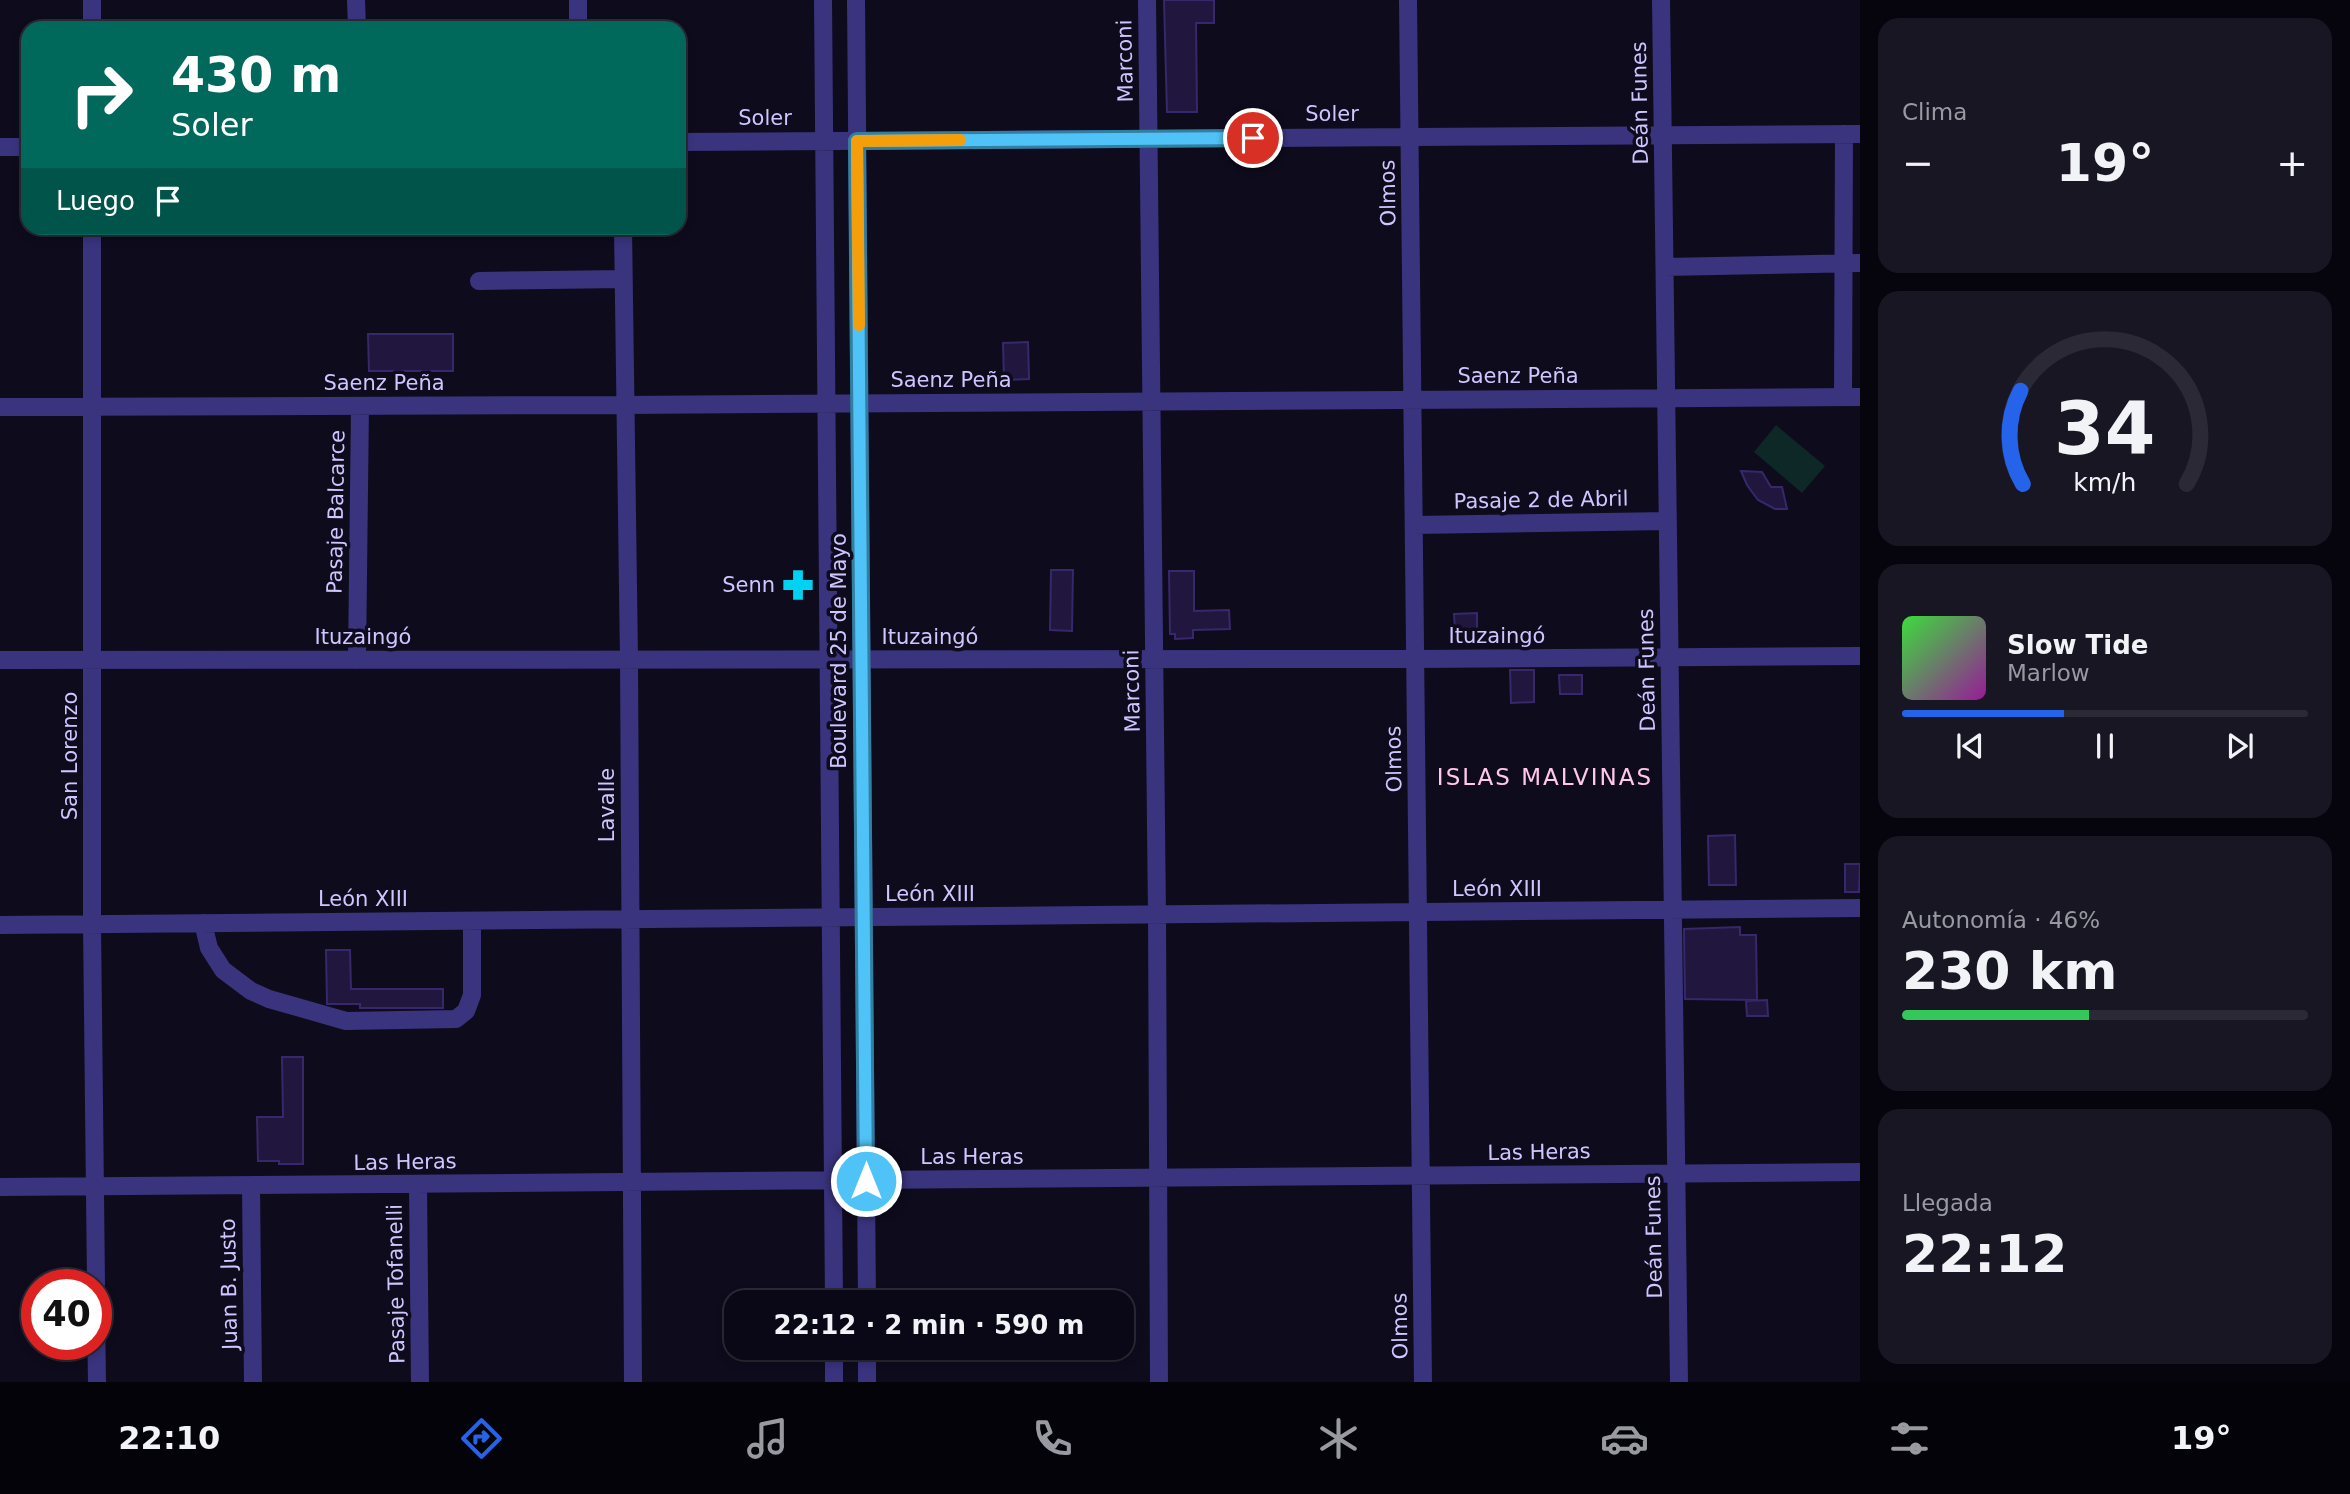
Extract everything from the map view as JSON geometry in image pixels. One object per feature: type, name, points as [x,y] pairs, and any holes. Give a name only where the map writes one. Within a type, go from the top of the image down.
[{"type":"street","points":[[92,21],[93,0]]},
{"type":"street","points":[[356,0],[356,21]]},
{"type":"street","points":[[578,0],[578,21]]},
{"type":"street","name":"Boulevard 25 de Mayo","points":[[823,0],[834,1290]]},
{"type":"street","name":"Boulevard 25 de Mayo","points":[[856,0],[867,1290]]},
{"type":"street","name":"Marconi","points":[[1147,0],[1159,1382]]},
{"type":"street","name":"Olmos","points":[[1408,0],[1423,1382]]},
{"type":"street","name":"Deán Funes","points":[[1661,0],[1679,1382]]},
{"type":"street","points":[[1852,134],[1852,397]]},
{"type":"street","name":"Soler","points":[[686,142],[1852,134]]},
{"type":"street","points":[[0,147],[21,147]]},
{"type":"street","name":"San Lorenzo","points":[[92,235],[92,924],[96,1269]]},
{"type":"street","name":"Lavalle","points":[[623,235],[634,1382]]},
{"type":"street","points":[[1665,267],[1852,264]]},
{"type":"street","points":[[479,281],[623,279]]},
{"type":"street","name":"Saenz Peña","points":[[0,407],[1852,397]]},
{"type":"street","name":"Pasaje Balcarce","points":[[357,660],[359,406]]},
{"type":"street","name":"Pasaje 2 de Abril","points":[[1414,525],[1668,521]]},
{"type":"street","name":"Ituzaingó","points":[[0,660],[1860,656]]},
{"type":"street","name":"León XIII","points":[[0,925],[1860,908]]},
{"type":"street","points":[[203,923],[209,948],[223,970],[251,991],[269,999],[346,1021],[456,1019],[466,1011],[472,995],[472,920]]},
{"type":"street","name":"Las Heras","points":[[0,1187],[1860,1172]]},
{"type":"street","name":"Pasaje Tofanelli","points":[[418,1185],[420,1382]]},
{"type":"street","name":"Juan B. Justo","points":[[251,1186],[253,1382]]},
{"type":"street","points":[[97,1360],[97,1382]]},
{"type":"street","points":[[834,1360],[834,1382]]},
{"type":"street","points":[[867,1360],[867,1382]]},
{"type":"green space","points":[[1776,425],[1825,466],[1802,493],[1754,452]]},
{"type":"building","points":[[1164,0],[1214,0],[1214,23],[1196,23],[1197,112],[1167,112]]},
{"type":"building","points":[[368,334],[453,334],[453,371],[369,371]]},
{"type":"building","points":[[1028,342],[1029,379],[1004,380],[1003,343]]},
{"type":"building","points":[[1741,471],[1762,472],[1771,487],[1782,487],[1787,509],[1775,509],[1758,500]]},
{"type":"building","points":[[1051,570],[1073,570],[1072,631],[1050,630]]},
{"type":"building","points":[[1169,571],[1194,571],[1194,611],[1229,610],[1230,629],[1193,630],[1193,638],[1175,639],[1175,634],[1170,634]]},
{"type":"building","points":[[1477,613],[1477,630],[1455,631],[1454,614]]},
{"type":"building","points":[[1510,670],[1534,670],[1534,702],[1511,703]]},
{"type":"building","points":[[1559,675],[1582,675],[1582,694],[1560,694]]},
{"type":"building","points":[[1735,835],[1736,885],[1709,885],[1708,836]]},
{"type":"building","points":[[1845,864],[1860,864],[1859,892],[1845,892]]},
{"type":"building","points":[[1740,927],[1740,935],[1756,935],[1757,1000],[1685,999],[1684,929]]},
{"type":"building","points":[[326,950],[350,950],[351,989],[443,989],[443,1008],[360,1008],[360,1004],[327,1004]]},
{"type":"building","points":[[1767,1000],[1768,1016],[1747,1016],[1746,1001]]},
{"type":"building","points":[[282,1057],[303,1057],[303,1164],[258,1161],[257,1117],[283,1117]]},
{"type":"slow traffic","points":[[859,325],[857,141],[960,140]]},
{"type":"place","name":"Senn","points":[[798,585]]},
{"type":"district","name":"ISLAS MALVINAS","points":[[1545,777]]},
{"type":"route","points":[[866,1181],[857,141],[1253,138]]}]
